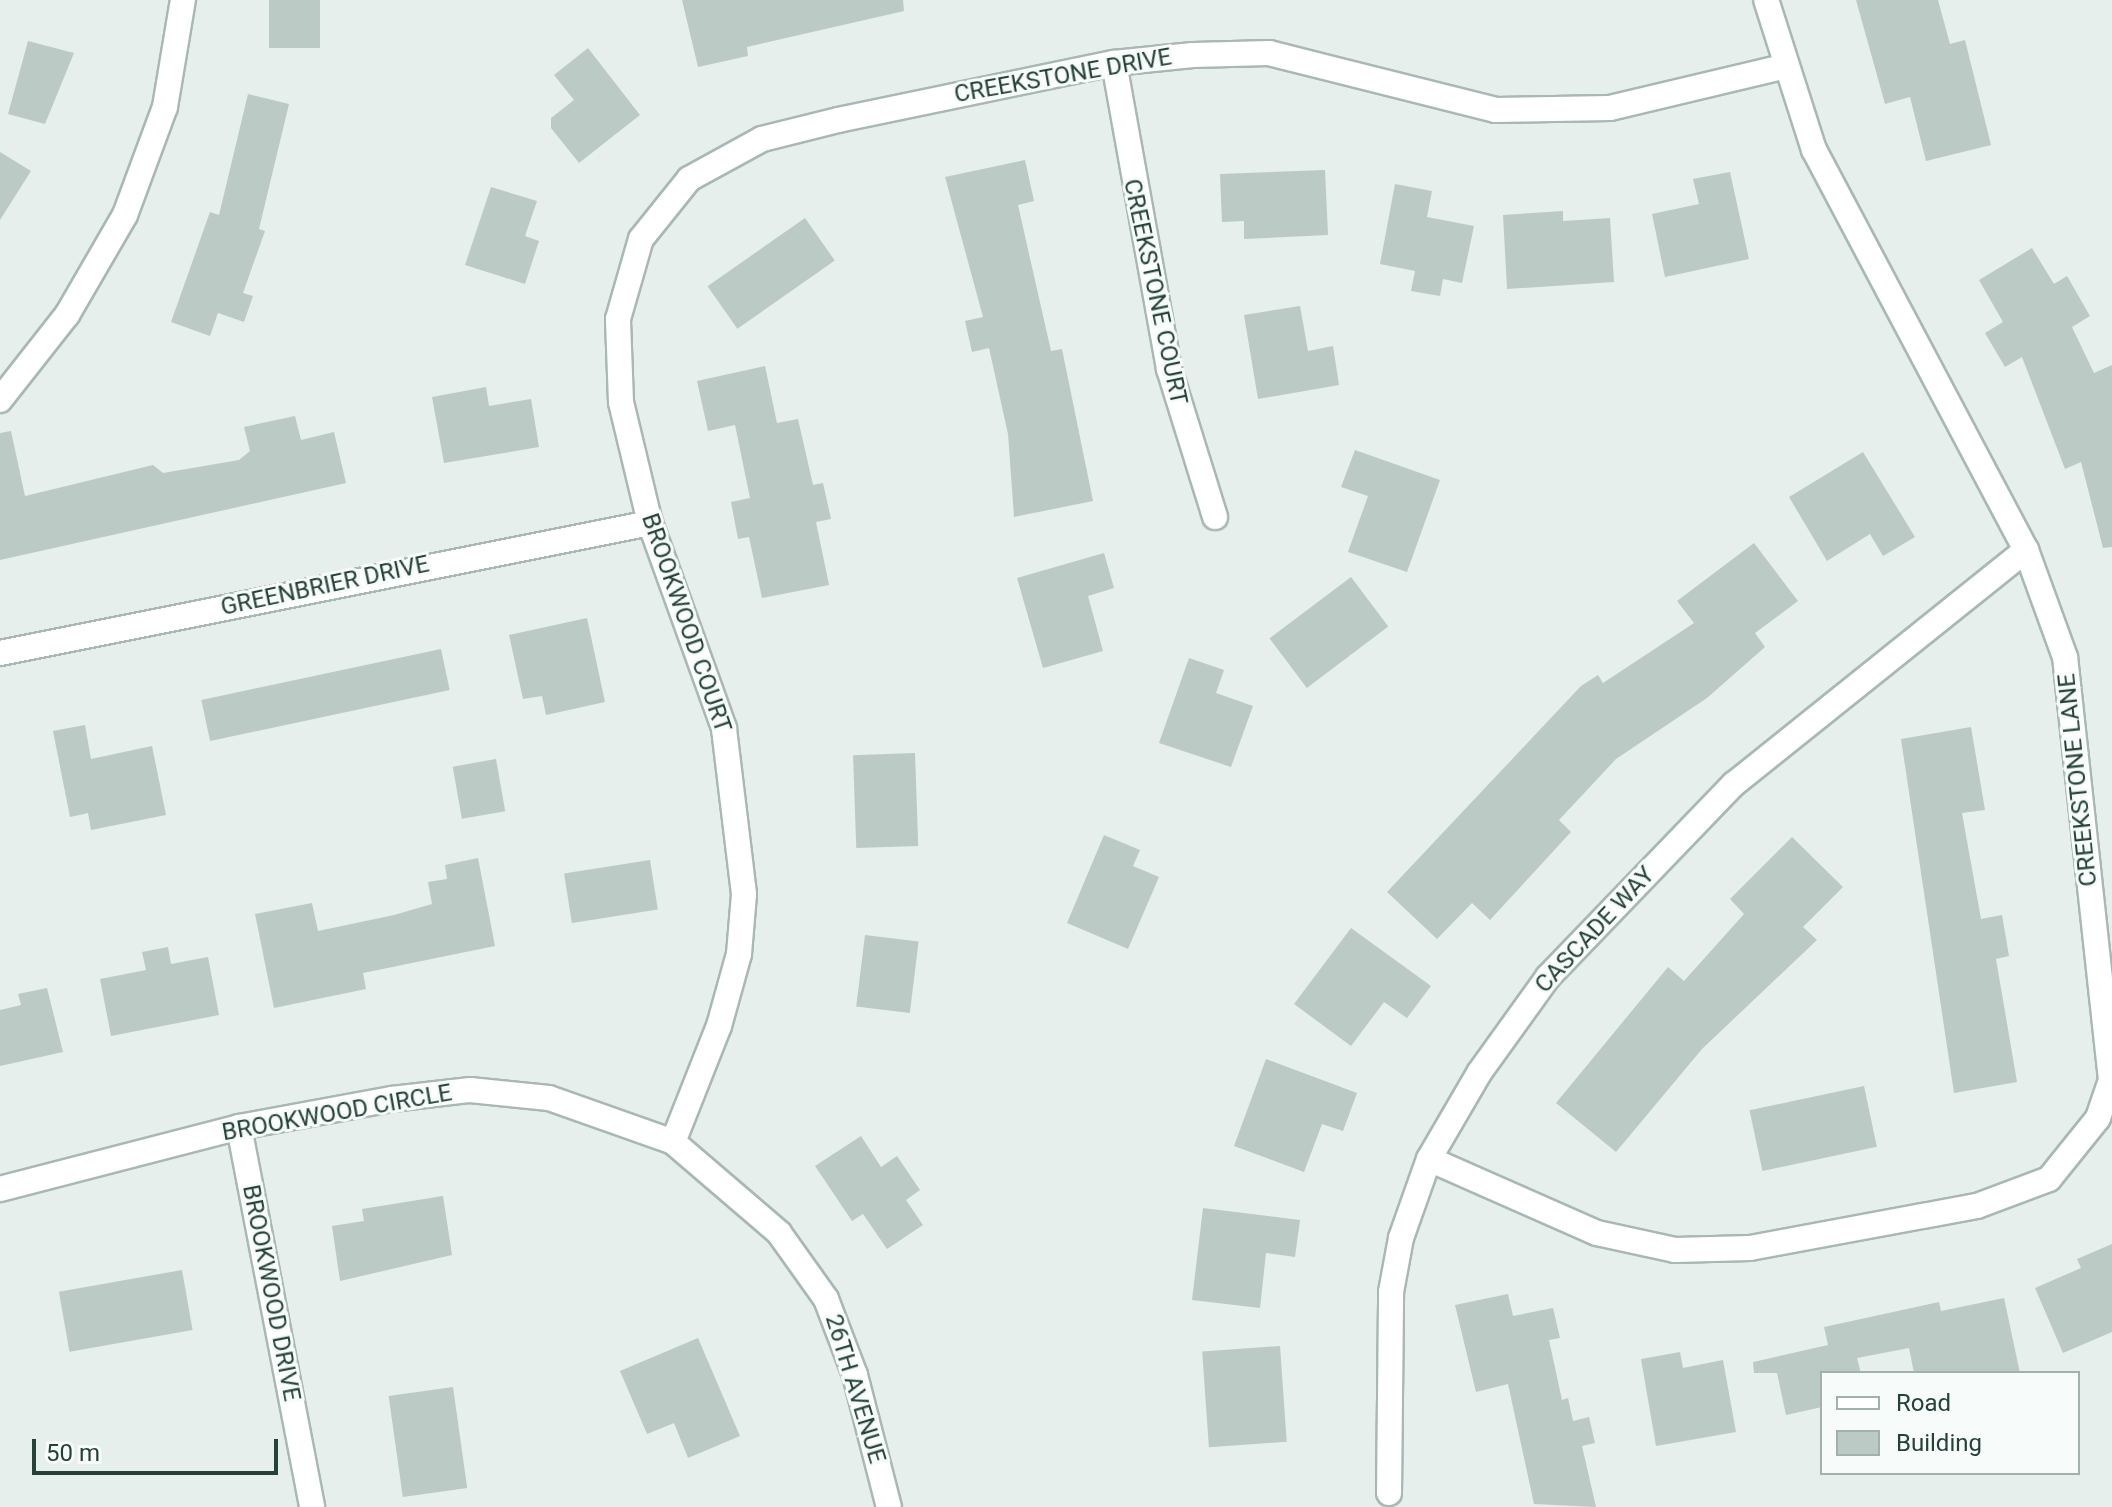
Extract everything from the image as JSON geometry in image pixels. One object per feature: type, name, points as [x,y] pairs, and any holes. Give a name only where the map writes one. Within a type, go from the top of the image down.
[{"type":"street","points":[[0,400],[67,315],[125,215],[165,107],[183,0]]},
{"type":"street","points":[[1766,0],[1786,66]]},
{"type":"street","name":"CREEKSTONE DRIVE","points":[[627,287],[641,239],[689,179],[762,139],[1114,63],[1269,53],[1496,110],[1610,108],[1786,66]]},
{"type":"street","name":"CREEKSTONE COURT","points":[[1114,63],[1169,369],[1215,517]]},
{"type":"street","name":"CREEKSTONE LANE","points":[[1429,1159],[1597,1233],[1675,1250],[1750,1248],[1977,1206],[2049,1179],[2076,1152],[2111,1080],[2105,1002],[2065,657],[2026,550],[1840,201],[1786,66]]},
{"type":"street","name":"BROOKWOOD COURT","points":[[627,287],[618,319],[621,402],[650,523],[724,728],[744,894],[739,954],[719,1026],[673,1142]]},
{"type":"street","name":"GREENBRIER DRIVE","points":[[0,653],[650,523]]},
{"type":"street","name":"CASCADE WAY","points":[[1389,1493],[1391,1292],[1401,1238],[1429,1159],[1548,977],[1734,784],[2026,550]]},
{"type":"street","name":"BROOKWOOD CIRCLE","points":[[0,1189],[239,1127],[470,1090],[549,1098],[673,1142]]},
{"type":"street","name":"BROOKWOOD DRIVE","points":[[239,1127],[312,1507]]},
{"type":"street","name":"26TH AVENUE","points":[[673,1142],[779,1233],[826,1299],[855,1375],[889,1507]]},
{"type":"building","points":[[269,0],[320,0],[320,48],[269,48]]},
{"type":"building","points":[[682,0],[903,0],[904,11],[747,47],[748,56],[698,67]]},
{"type":"building","points":[[1856,0],[1938,0],[1950,44],[1965,40],[1991,145],[1926,161],[1910,97],[1885,104]]},
{"type":"building","points":[[28,41],[74,53],[45,124],[8,114]]},
{"type":"building","points":[[588,48],[640,115],[579,163],[551,128],[551,118],[574,100],[554,75]]},
{"type":"building","points":[[248,94],[289,104],[259,229],[265,231],[243,293],[253,296],[244,322],[218,313],[210,336],[171,322],[210,212],[219,215]]},
{"type":"building","points":[[0,152],[31,171],[0,220]]},
{"type":"building","points":[[1025,160],[1034,201],[1018,205],[1051,351],[1062,349],[1093,501],[1014,517],[1008,434],[989,348],[972,352],[965,321],[983,317],[945,177]]},
{"type":"building","points":[[1325,170],[1328,235],[1244,239],[1244,221],[1222,222],[1220,174]]},
{"type":"building","points":[[1730,172],[1749,259],[1665,277],[1652,214],[1699,204],[1693,179]]},
{"type":"building","points":[[1395,184],[1432,191],[1427,217],[1474,226],[1462,283],[1443,279],[1440,296],[1411,291],[1415,271],[1380,264]]},
{"type":"building","points":[[491,187],[537,201],[525,236],[539,241],[525,284],[465,265]]},
{"type":"building","points":[[1563,211],[1563,221],[1610,218],[1614,282],[1507,289],[1503,215]]},
{"type":"building","points":[[805,218],[835,261],[737,329],[708,286]]},
{"type":"building","points":[[2032,248],[2054,284],[2067,276],[2090,316],[2072,327],[2094,373],[2112,365],[2112,547],[2103,548],[2081,462],[2065,469],[2022,357],[2005,367],[1985,333],[2003,322],[1979,280]]},
{"type":"building","points":[[1300,306],[1308,351],[1333,346],[1339,385],[1258,399],[1244,315]]},
{"type":"building","points":[[765,366],[777,423],[798,419],[813,485],[823,483],[831,519],[816,522],[829,585],[762,598],[749,537],[738,539],[731,502],[750,498],[735,425],[708,431],[697,381]]},
{"type":"building","points":[[486,387],[489,406],[531,399],[539,447],[444,463],[432,397]]},
{"type":"building","points":[[295,416],[301,440],[334,432],[346,483],[0,560],[0,433],[11,431],[25,496],[153,465],[163,473],[239,460],[250,451],[244,427]]},
{"type":"building","points":[[1355,450],[1440,480],[1407,572],[1348,552],[1368,496],[1341,487]]},
{"type":"building","points":[[1863,452],[1915,537],[1883,556],[1870,534],[1827,561],[1789,497]]},
{"type":"building","points":[[1754,543],[1798,601],[1755,633],[1765,647],[1707,698],[1616,759],[1559,820],[1571,832],[1490,920],[1472,903],[1437,939],[1387,892],[1581,686],[1598,675],[1603,683],[1694,623],[1677,601]]},
{"type":"building","points":[[1104,553],[1114,588],[1088,596],[1103,651],[1043,668],[1017,578]]},
{"type":"building","points":[[1351,577],[1388,627],[1307,688],[1270,638]]},
{"type":"building","points":[[587,618],[605,702],[546,715],[542,696],[523,699],[509,635]]},
{"type":"building","points":[[441,649],[450,690],[210,741],[201,700]]},
{"type":"building","points":[[1189,658],[1224,670],[1216,693],[1253,706],[1231,767],[1159,743]]},
{"type":"building","points":[[85,725],[91,759],[152,746],[166,815],[91,830],[88,813],[70,817],[53,731]]},
{"type":"building","points":[[1971,727],[1985,810],[1962,813],[1981,919],[2002,915],[2009,956],[1996,959],[2017,1082],[1954,1093],[1901,739]]},
{"type":"building","points":[[915,753],[918,846],[856,848],[853,755]]},
{"type":"building","points":[[496,759],[505,811],[462,819],[453,767]]},
{"type":"building","points":[[1104,835],[1140,850],[1133,866],[1159,877],[1128,949],[1067,923]]},
{"type":"building","points":[[1792,837],[1843,887],[1803,927],[1817,940],[1702,1049],[1616,1152],[1556,1103],[1668,967],[1684,981],[1744,914],[1730,899]]},
{"type":"building","points":[[478,858],[495,946],[363,973],[366,989],[274,1008],[255,914],[312,903],[318,931],[394,915],[432,904],[428,882],[447,879],[445,865]]},
{"type":"building","points":[[650,860],[658,909],[572,923],[564,874]]},
{"type":"building","points":[[1351,928],[1431,986],[1407,1018],[1384,1002],[1351,1046],[1294,1004]]},
{"type":"building","points":[[865,935],[919,942],[910,1013],[856,1006]]},
{"type":"building","points":[[168,947],[171,964],[208,957],[219,1015],[111,1036],[100,979],[146,970],[142,952]]},
{"type":"building","points":[[47,988],[63,1052],[0,1066],[0,1010],[21,1005],[18,994]]},
{"type":"building","points":[[1266,1059],[1357,1093],[1343,1131],[1322,1124],[1304,1172],[1234,1146]]},
{"type":"building","points":[[1864,1086],[1877,1147],[1762,1171],[1750,1110]]},
{"type":"building","points":[[861,1136],[881,1167],[897,1156],[920,1190],[906,1200],[923,1225],[887,1249],[863,1214],[852,1221],[815,1166]]},
{"type":"building","points":[[443,1196],[452,1255],[340,1281],[332,1226],[364,1221],[362,1209]]},
{"type":"building","points":[[1203,1208],[1300,1220],[1295,1257],[1266,1253],[1260,1308],[1192,1300]]},
{"type":"building","points":[[2112,1244],[2112,1332],[2063,1353],[2035,1288],[2081,1268],[2077,1259]]},
{"type":"building","points":[[182,1270],[193,1330],[69,1352],[59,1292]]},
{"type":"building","points":[[1508,1294],[1513,1316],[1553,1308],[1560,1338],[1549,1340],[1562,1400],[1568,1398],[1573,1421],[1589,1417],[1595,1443],[1582,1446],[1596,1507],[1534,1504],[1508,1384],[1476,1392],[1455,1305]]},
{"type":"building","points":[[2004,1298],[2020,1371],[1914,1371],[1909,1348],[1857,1358],[1860,1371],[1820,1371],[1820,1407],[1786,1415],[1777,1373],[1754,1373],[1753,1362],[1828,1345],[1824,1327],[1939,1302],[1941,1311]]},
{"type":"building","points":[[698,1338],[740,1436],[688,1458],[674,1423],[647,1434],[620,1371]]},
{"type":"building","points":[[1280,1346],[1287,1442],[1209,1447],[1202,1351]]},
{"type":"building","points":[[1680,1352],[1683,1368],[1723,1360],[1736,1432],[1656,1446],[1641,1359]]},
{"type":"building","points":[[453,1387],[467,1488],[403,1497],[389,1396]]}]
